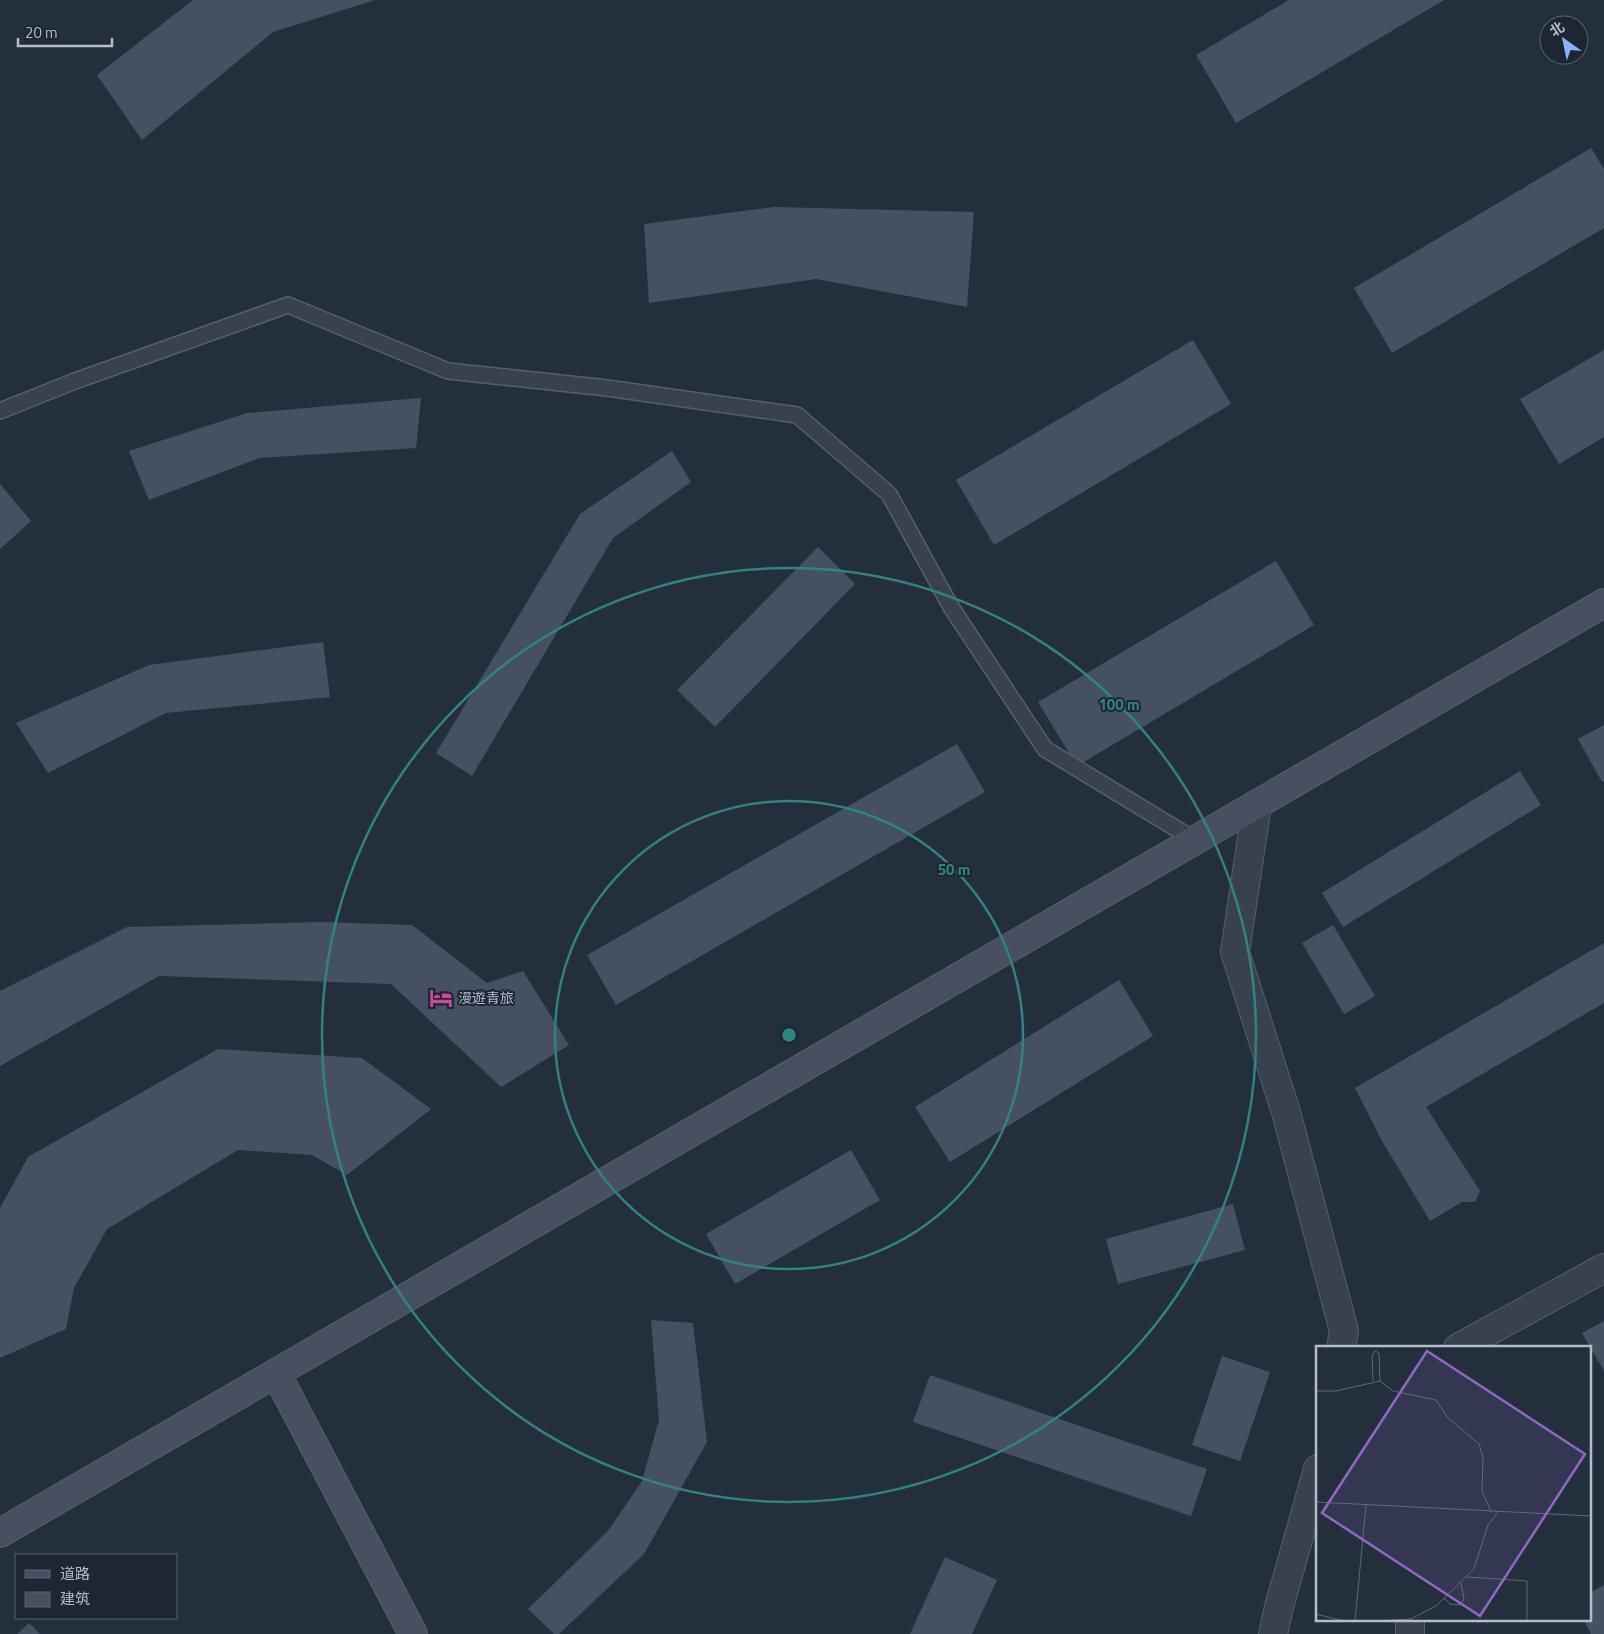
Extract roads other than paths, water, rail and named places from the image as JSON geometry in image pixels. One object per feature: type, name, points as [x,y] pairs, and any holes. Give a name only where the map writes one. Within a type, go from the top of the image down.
[{"type":"street","points":[[0,1533],[1604,603]]},
{"type":"street","points":[[1256,804],[1234,952],[1286,1112],[1344,1330],[1341,1346]]},
{"type":"street","points":[[1462,1346],[1604,1268]]},
{"type":"street","points":[[276,1373],[414,1634]]},
{"type":"street","points":[[1273,1634],[1278,1607],[1316,1485]]},
{"type":"lane","points":[[0,411],[75,381],[288,306],[448,371],[607,388],[797,415],[889,494],[951,607],[1046,749],[1195,840]]},
{"type":"place","name":"漫遊青旅","points":[[441,998]]}]
